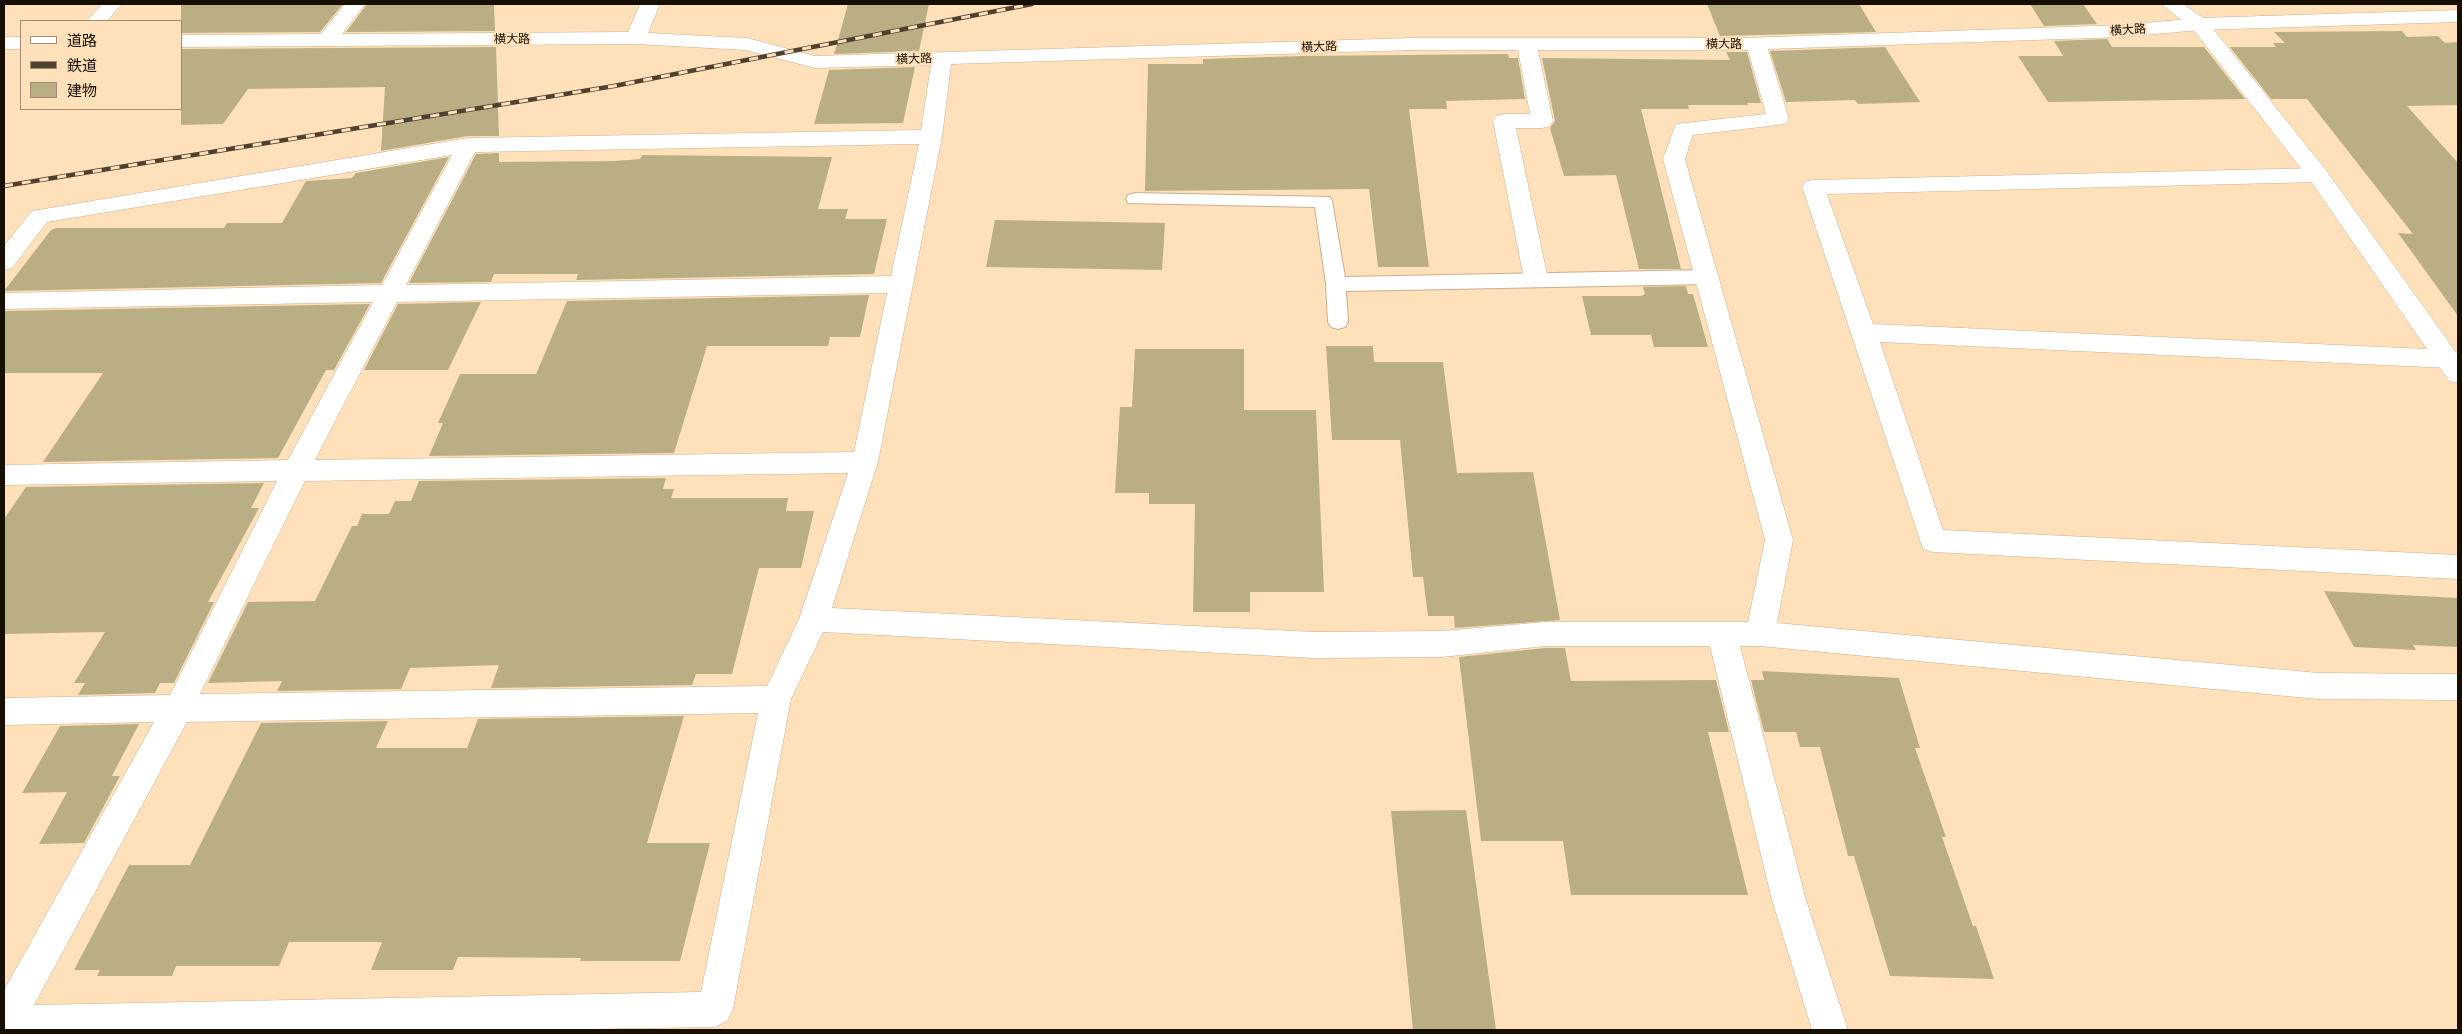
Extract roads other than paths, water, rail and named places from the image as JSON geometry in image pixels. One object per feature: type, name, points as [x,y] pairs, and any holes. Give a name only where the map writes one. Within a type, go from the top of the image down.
[{"type":"street","points":[[98,20],[112,4]]},
{"type":"street","points":[[327,40],[355,4]]},
{"type":"street","points":[[636,38],[650,4]]},
{"type":"street","points":[[2171,4],[2199,24],[2318,175],[2453,367]]},
{"type":"street","name":"横大路","points":[[182,41],[636,38],[747,44],[774,53],[815,62],[1145,54],[1413,44],[1756,43],[2123,31],[2199,24],[2458,16]]},
{"type":"street","points":[[4,43],[20,43]]},
{"type":"street","points":[[1756,43],[1778,119],[1684,129],[1674,159],[1779,540],[1760,634]]},
{"type":"street","points":[[1527,44],[1542,121],[1504,121],[1536,279]]},
{"type":"street","points":[[4,1023],[715,1010],[776,699],[814,619],[865,462],[931,137],[942,58]]},
{"type":"street","points":[[4,262],[40,216],[468,145],[931,137]]},
{"type":"street","points":[[4,1023],[179,707],[297,470],[468,145]]},
{"type":"street","points":[[2318,175],[1813,187],[1934,541],[2458,567]]},
{"type":"street","points":[[4,300],[901,284]]},
{"type":"street","points":[[1864,332],[2453,367]]},
{"type":"street","points":[[4,475],[865,462]]},
{"type":"street","points":[[814,619],[1314,645],[1442,644],[1545,634],[1760,634],[2318,686],[2458,687]]},
{"type":"street","points":[[1722,634],[1789,900],[1830,1030]]},
{"type":"street","points":[[4,711],[776,699]]},
{"type":"lane","points":[[1135,199],[1324,201],[1336,284],[1338,322]]},
{"type":"lane","points":[[1336,284],[1536,279],[1707,278]]},
{"type":"railway","points":[[4,186],[614,86],[1032,4]]}]
